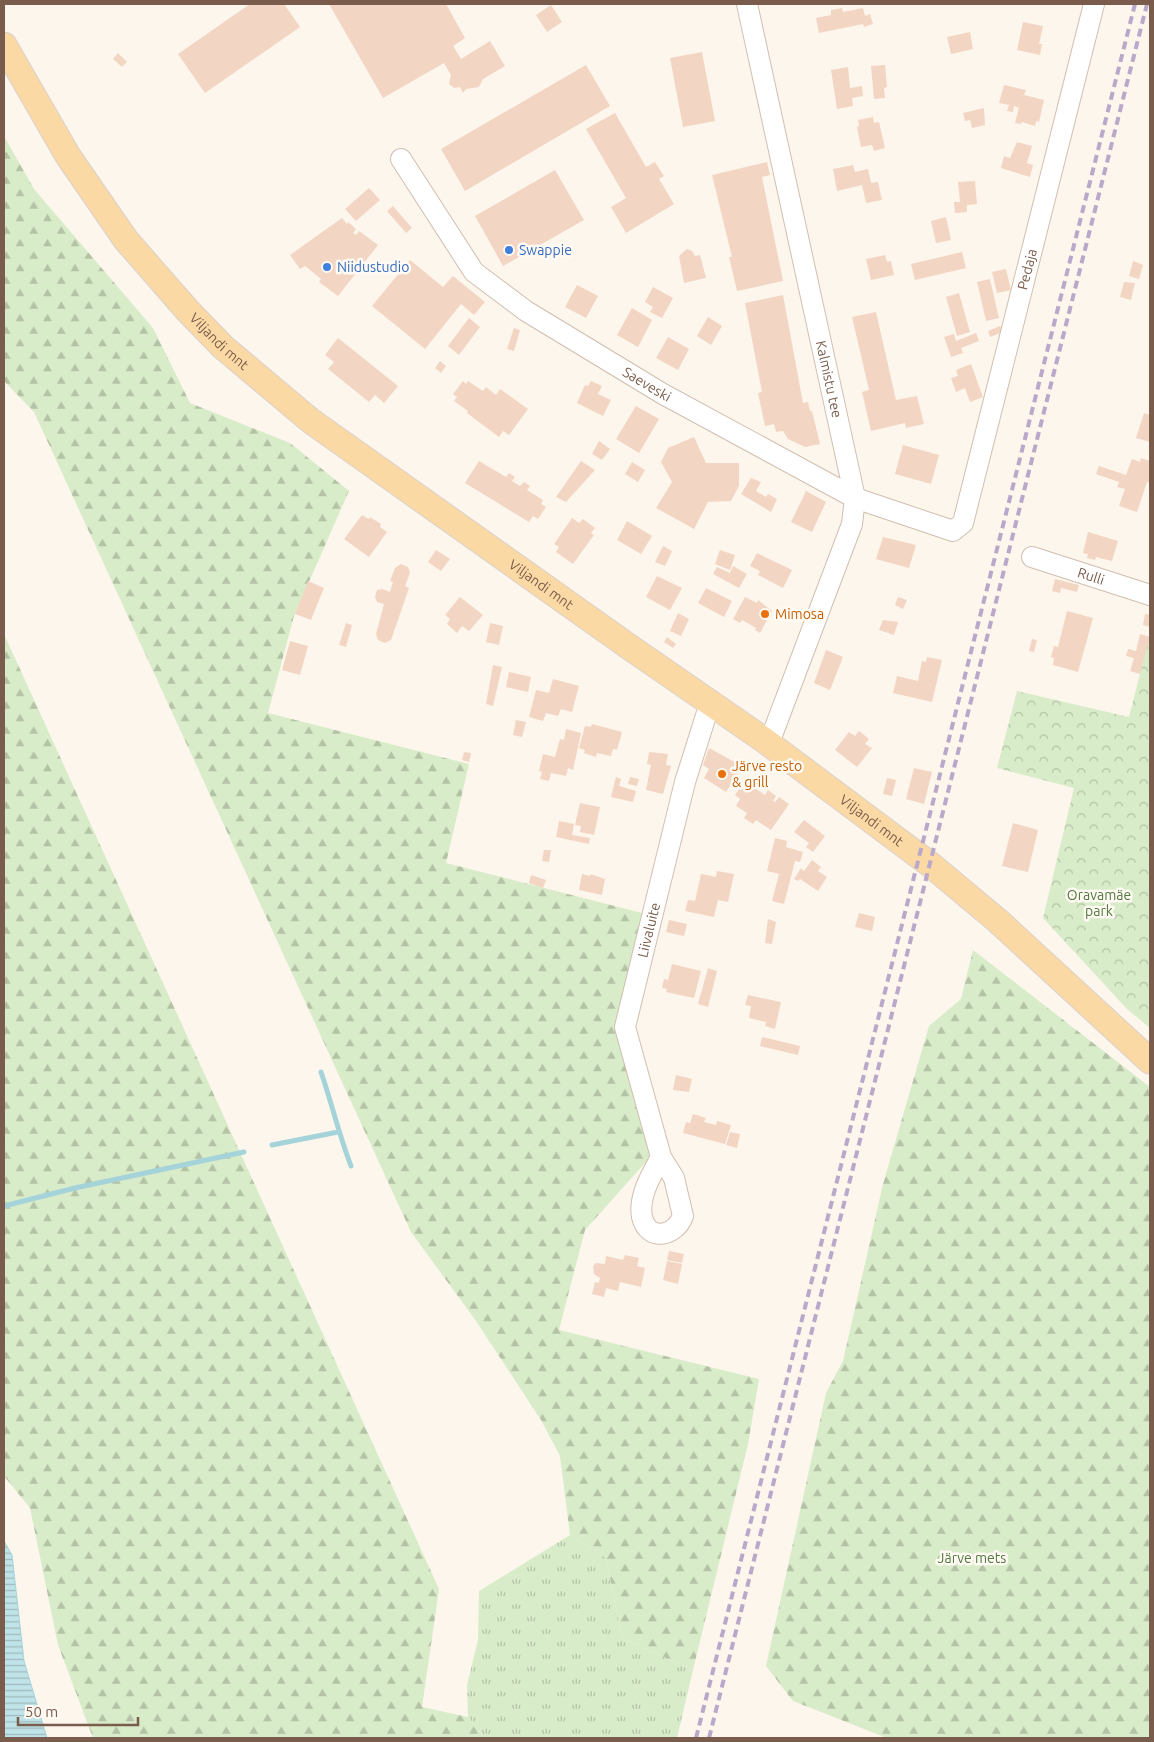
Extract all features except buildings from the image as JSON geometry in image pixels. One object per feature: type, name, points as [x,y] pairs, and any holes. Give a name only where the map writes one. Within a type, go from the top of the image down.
[{"type":"main road","name":"Viljandi mnt","points":[[4,45],[68,156],[126,240],[188,311],[223,347],[311,422],[769,743],[931,865],[998,920],[1150,1061]]},
{"type":"street","name":"Kalmistu tee","points":[[747,4],[855,498],[852,524],[769,743]]},
{"type":"street","name":"Pedaja","points":[[953,531],[963,522],[1094,4]]},
{"type":"street","name":"Saeveski","points":[[401,159],[474,272],[526,311],[663,394],[855,498],[953,531]]},
{"type":"street","name":"Rulli","points":[[1032,557],[1150,595]]},
{"type":"street","name":"Liivaluite","points":[[661,1157],[625,1027],[685,782],[710,703]]},
{"type":"green space","points":[[4,136],[34,189],[153,328],[190,403],[290,443],[349,491],[294,616],[268,713],[469,764],[446,863],[642,913],[617,1025],[653,1154],[585,1230],[559,1330],[759,1379],[748,1444],[693,1670],[622,1638],[606,1558],[570,1535],[560,1456],[541,1420],[476,1321],[411,1232],[34,412],[4,381]]},
{"type":"green space","points":[[4,634],[439,1589],[422,1707],[468,1717],[485,1738],[93,1738],[58,1645],[30,1508],[4,1476]]},
{"type":"green space","name":"Oravamäe park","points":[[1150,634],[1150,1028],[1127,1009],[1043,918],[1074,788],[997,768],[1017,691],[1129,717]]},
{"type":"green space","name":"Järve mets","points":[[973,950],[1150,1087],[1150,1738],[887,1738],[793,1701],[766,1666],[826,1393],[843,1361],[883,1184],[929,1026],[961,999]]},
{"type":"green space","points":[[570,1535],[606,1558],[622,1638],[693,1670],[677,1738],[485,1738],[468,1717],[467,1685],[478,1640],[479,1591]]},
{"type":"water","points":[[4,1541],[12,1555],[24,1661],[47,1738],[4,1738]]},
{"type":"waterway","points":[[321,1072],[351,1166]]},
{"type":"waterway","points":[[272,1145],[338,1132]]},
{"type":"waterway","points":[[4,1206],[75,1188],[244,1152]]},
{"type":"railway","points":[[696,1738],[1135,4]]},
{"type":"railway","points":[[709,1738],[1147,4]]},
{"type":"place","name":"Swappie","points":[[509,250]]},
{"type":"place","name":"Niidustudio","points":[[327,267]]},
{"type":"place","name":"Mimosa","points":[[765,614]]},
{"type":"place","name":"Järve resto & grill","points":[[722,774]]}]
